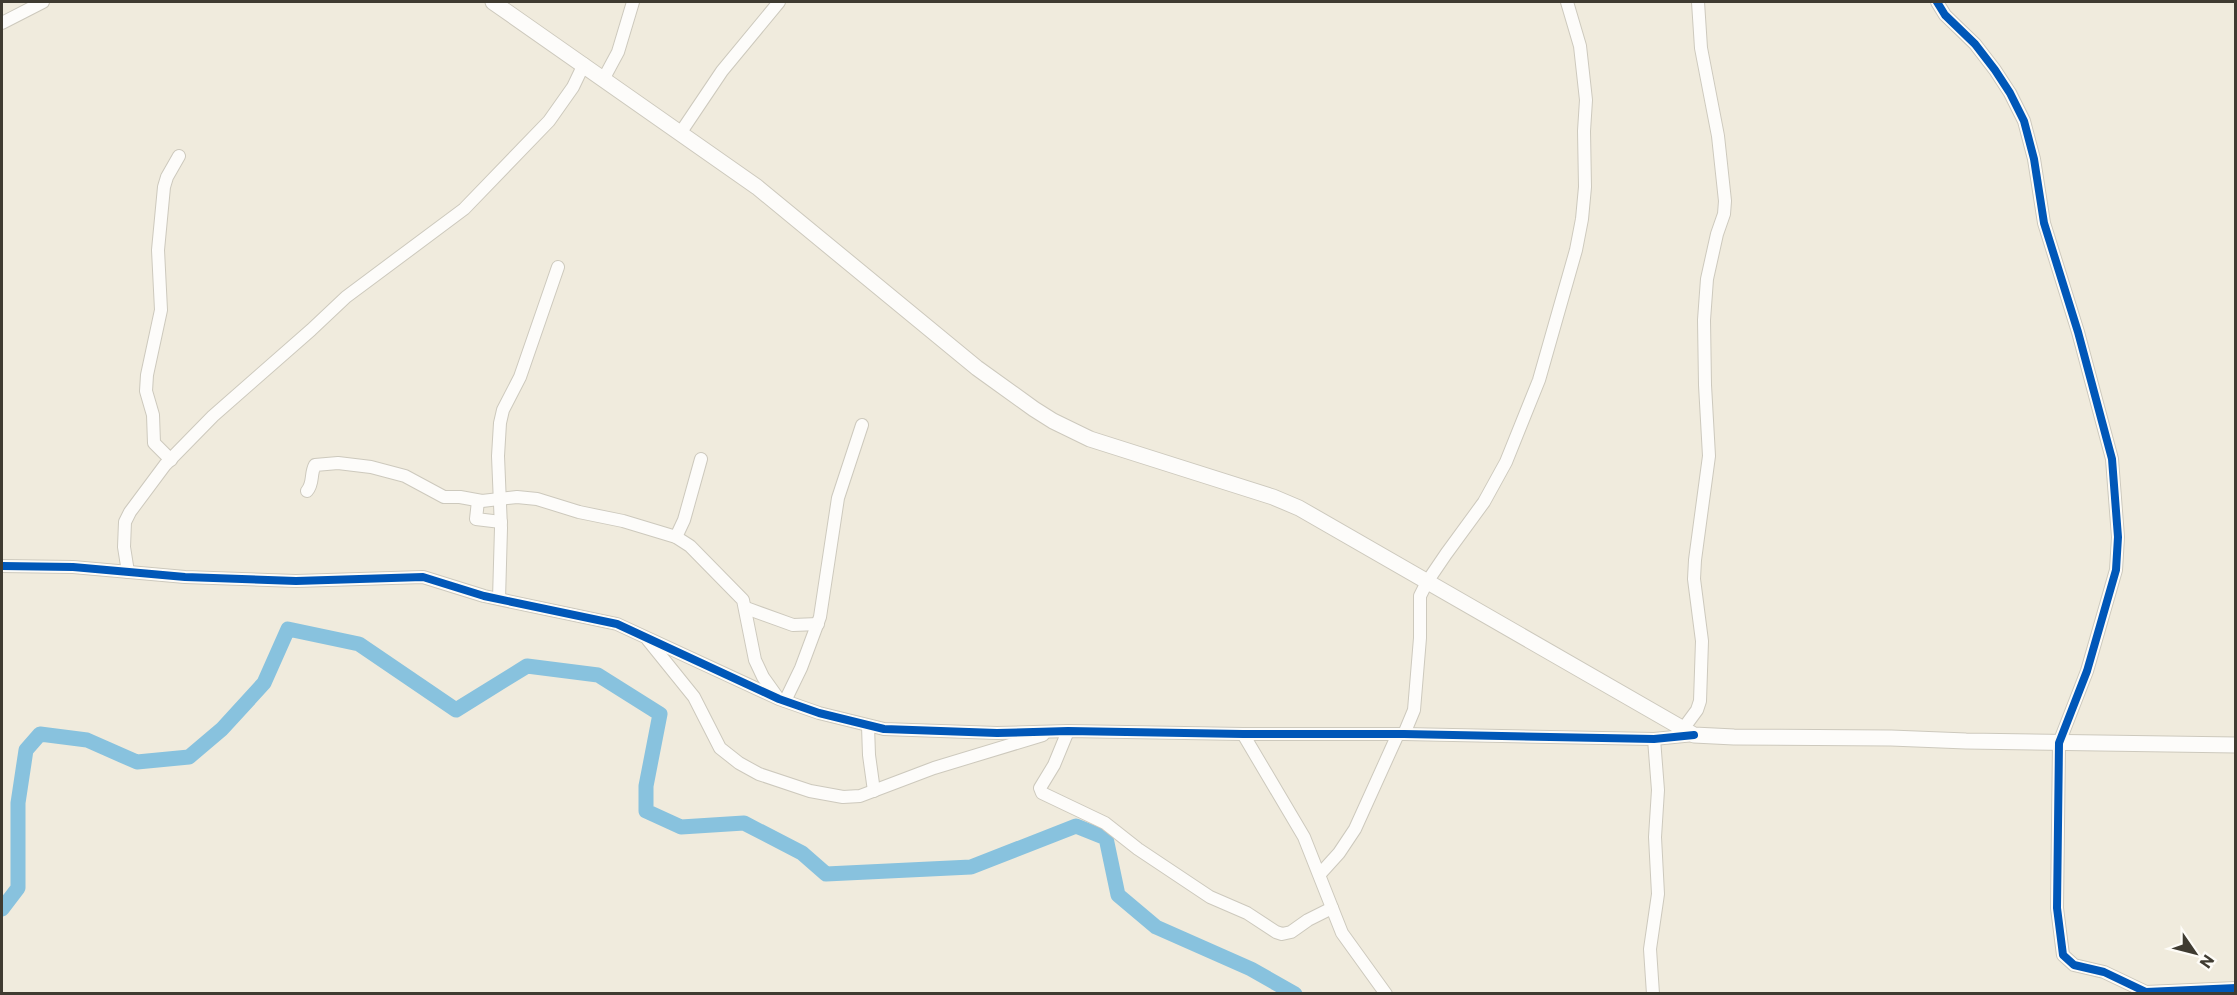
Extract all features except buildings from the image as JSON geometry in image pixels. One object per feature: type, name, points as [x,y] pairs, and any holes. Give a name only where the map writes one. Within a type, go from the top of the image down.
[{"type":"main road","points":[[493,2],[758,187],[977,368],[1053,421],[1090,439],[1273,497],[1314,516],[1689,732],[2059,743],[2235,745]]},
{"type":"street","points":[[2,23],[43,2]]},
{"type":"street","points":[[604,78],[618,52],[633,2]]},
{"type":"street","points":[[681,132],[722,71],[779,2]]},
{"type":"street","points":[[1320,874],[1339,853],[1355,829],[1414,710],[1420,629],[1419,600],[1427,582],[1484,502],[1506,462],[1539,380],[1576,250],[1585,187],[1586,92],[1580,46],[1567,2]]},
{"type":"street","points":[[2,567],[73,567],[329,582],[413,576],[499,599],[600,619],[644,635],[782,700],[868,726],[918,732],[1401,734],[1653,739],[1689,732],[1700,701],[1702,650],[1694,579],[1709,456],[1704,320],[1707,279],[1725,208],[1718,136],[1701,48],[1698,2]]},
{"type":"street","points":[[1937,2],[1995,69],[2024,121],[2034,159],[2044,223],[2078,332],[2112,459],[2118,537],[2116,570],[2087,671],[2059,743],[2056,908],[2063,955],[2074,965],[2104,972],[2146,992],[2235,988]]},
{"type":"street","points":[[128,572],[124,547],[125,522],[154,478],[213,416],[346,297],[464,210],[549,120],[573,87],[584,64]]},
{"type":"street","points":[[171,460],[154,443],[153,415],[146,383],[161,302],[158,250],[164,187],[179,156]]},
{"type":"street","points":[[499,599],[501,522],[498,456],[500,423],[503,410],[520,377],[558,267]]},
{"type":"street","points":[[782,700],[801,668],[818,624],[838,498],[862,425]]},
{"type":"street","points":[[676,537],[684,520],[701,459]]},
{"type":"street","points":[[307,491],[311,487],[312,471],[315,465],[338,463],[371,466],[421,484],[440,496],[478,501],[517,497],[544,500],[579,512],[623,521],[676,537],[690,546],[737,593],[746,608],[750,641],[758,667],[782,700]]},
{"type":"street","points":[[478,501],[476,519],[501,522]]},
{"type":"street","points":[[746,608],[793,626],[818,624]]},
{"type":"street","points":[[644,635],[670,664],[694,697],[720,748],[739,763],[784,783],[825,795],[850,797],[874,791],[934,768],[1032,740],[1048,732]]},
{"type":"street","points":[[868,726],[874,791]]},
{"type":"street","points":[[1068,731],[1054,765],[1040,788],[1042,793],[1105,823],[1210,897],[1244,911],[1276,932],[1282,934],[1291,932],[1332,908]]},
{"type":"street","points":[[1243,734],[1297,823],[1320,874],[1342,933],[1386,993]]},
{"type":"street","points":[[1653,739],[1658,790],[1655,837],[1658,894],[1650,949],[1653,993]]},
{"type":"waterway","points":[[2,909],[18,888],[18,803],[26,750],[40,734],[87,740],[137,762],[189,757],[222,729],[264,683],[288,629],[359,644],[456,710],[527,666],[598,675],[660,714],[646,786],[646,811],[681,827],[744,823],[802,853],[826,874],[971,867],[1076,826],[1106,838],[1118,895],[1156,927],[1251,969],[1295,994]]},
{"type":"cycle path","points":[[1937,2],[1945,15],[1975,44],[1995,70],[2024,121],[2034,159],[2044,223],[2078,332],[2112,459],[2118,537],[2116,570],[2087,671],[2059,743],[2057,908],[2063,955],[2074,965],[2104,972],[2146,992],[2236,988]]},
{"type":"cycle path","points":[[2,566],[73,567],[185,577],[296,581],[423,577],[484,596],[617,624],[779,699],[819,713],[884,729],[997,733],[1068,731],[1404,734],[1654,739],[1694,735]]}]
